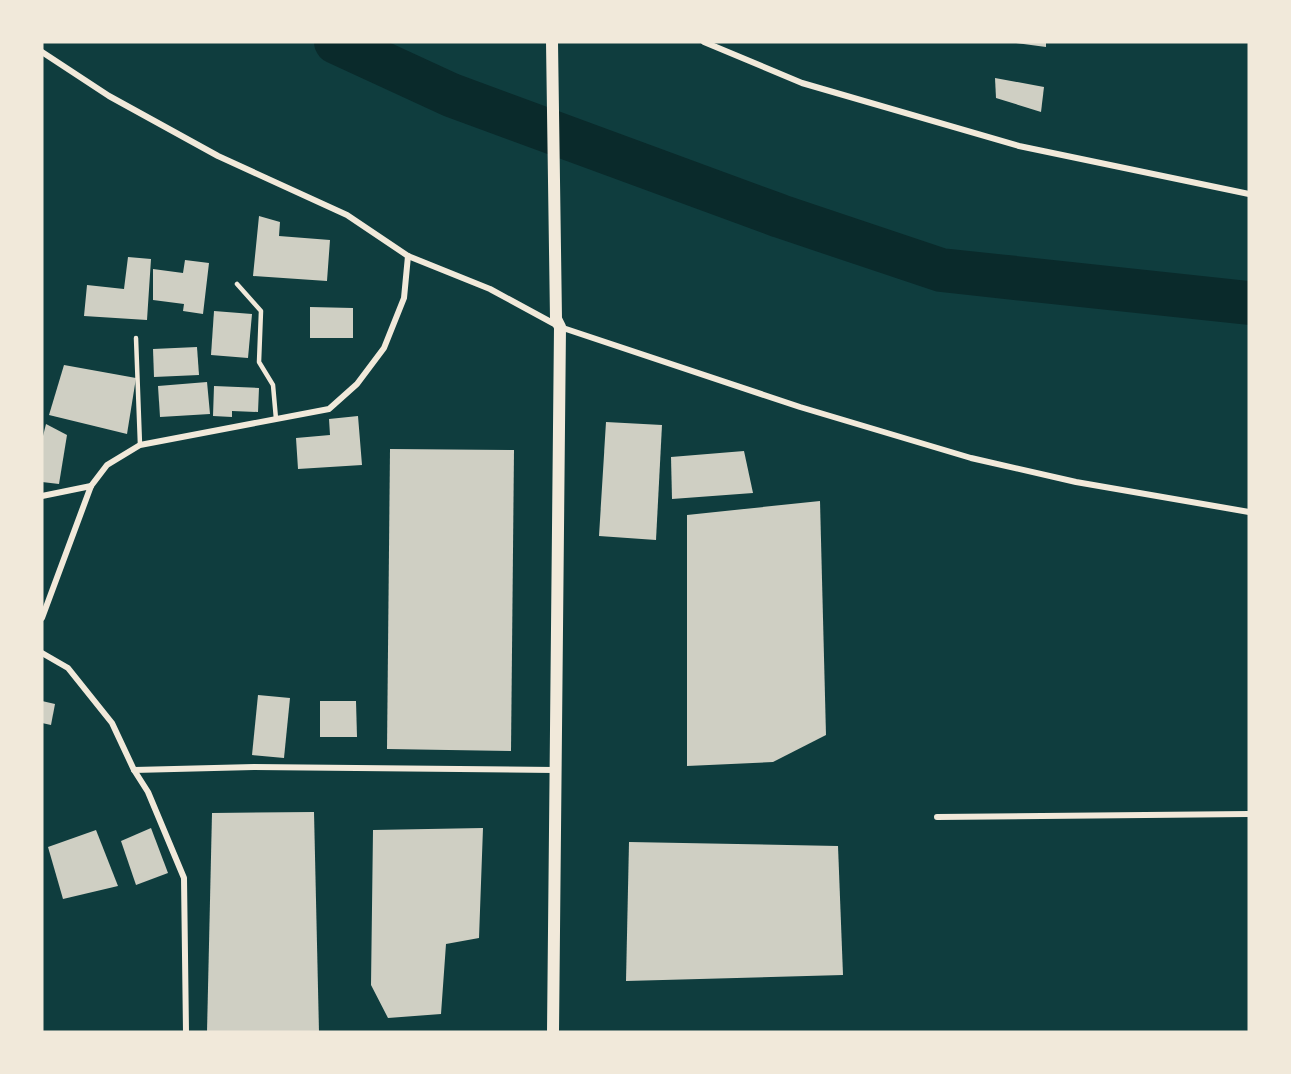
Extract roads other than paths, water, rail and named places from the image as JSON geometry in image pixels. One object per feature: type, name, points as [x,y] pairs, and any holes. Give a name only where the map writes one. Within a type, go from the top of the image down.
[{"type":"main road","points":[[552,42],[558,323],[553,1032]]},
{"type":"street","points":[[704,42],[802,83],[1007,143],[1249,194]]},
{"type":"street","points":[[42,52],[109,96],[218,156],[347,215],[408,256],[490,289],[558,323],[800,407],[971,458],[1076,482],[1249,513]]},
{"type":"street","points":[[42,618],[91,486],[107,465],[140,445],[329,409],[357,384],[384,348],[404,298],[408,256]]},
{"type":"street","points":[[42,496],[91,486]]},
{"type":"street","points":[[42,653],[68,668],[112,723],[134,770],[148,792],[184,878],[186,1032]]},
{"type":"street","points":[[134,770],[254,767],[555,770]]},
{"type":"street","points":[[937,816],[1249,814]]},
{"type":"lane","points":[[237,284],[261,311],[259,362],[273,384],[276,419]]},
{"type":"lane","points":[[136,338],[140,445]]},
{"type":"waterway","points":[[336,42],[451,95],[780,216],[941,270],[1249,303]]}]
